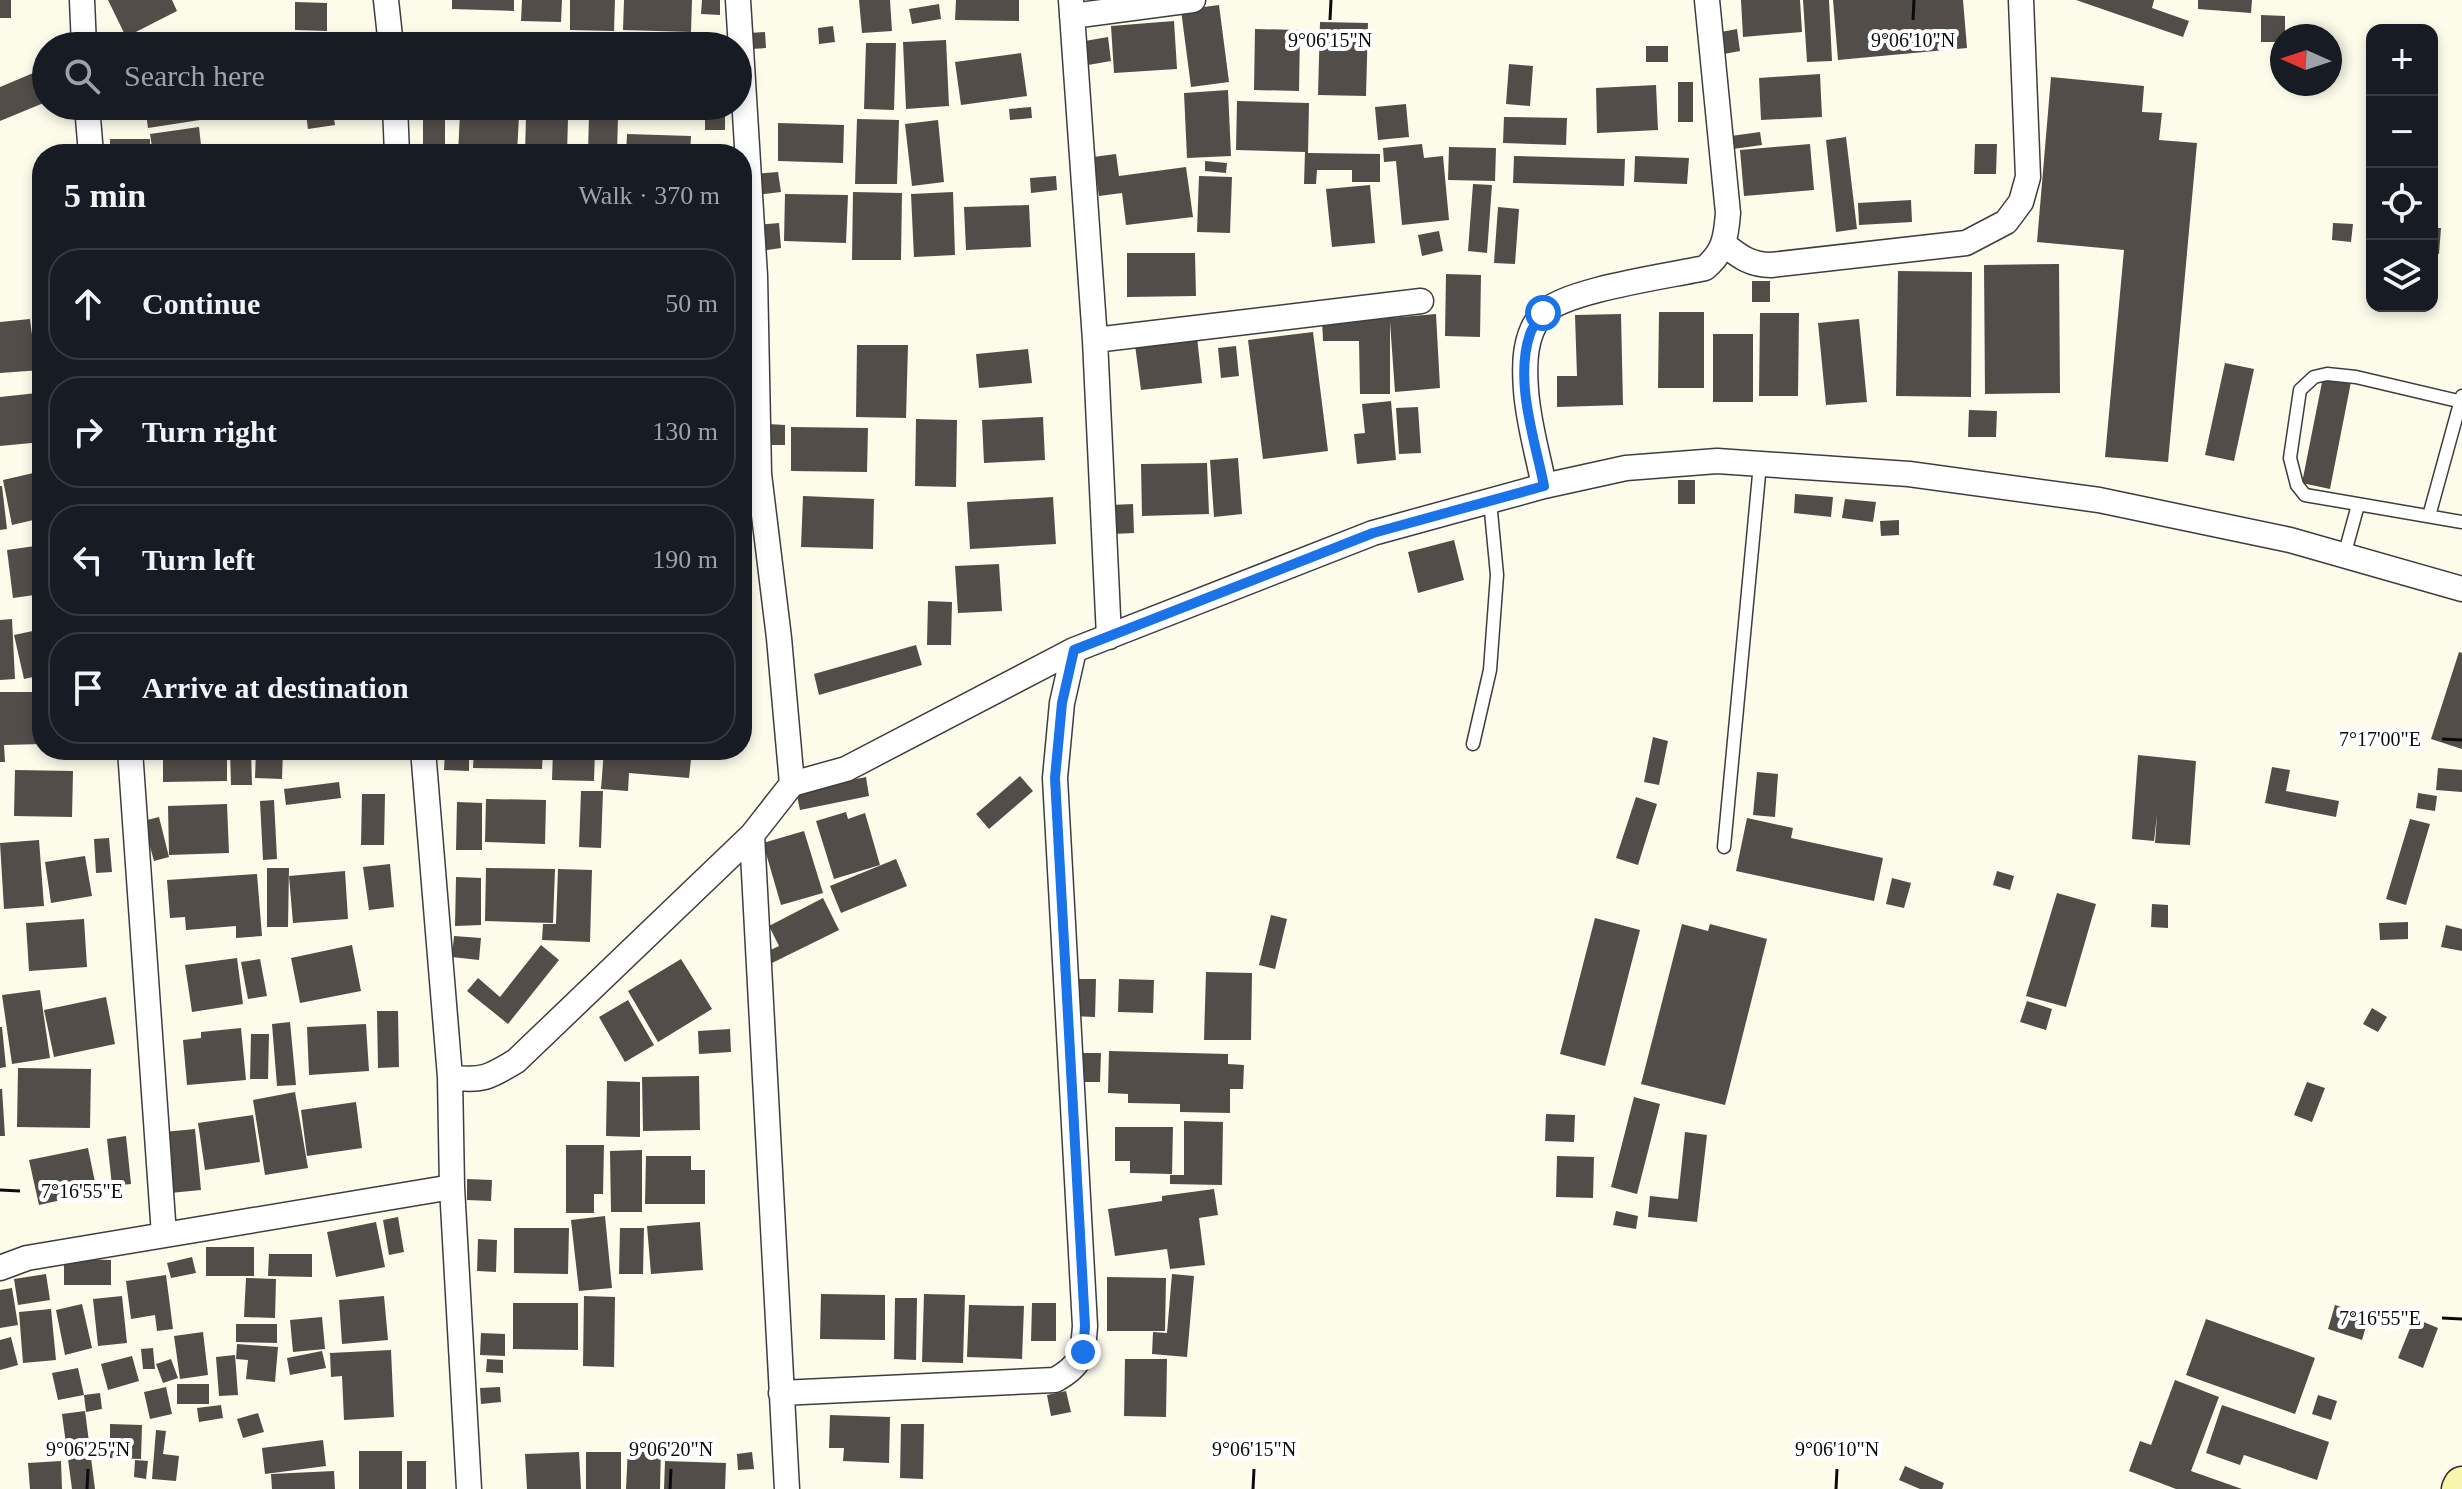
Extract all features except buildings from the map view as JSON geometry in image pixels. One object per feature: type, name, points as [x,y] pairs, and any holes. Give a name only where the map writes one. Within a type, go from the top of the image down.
[{"type":"street","points":[[82,0],[83,32]]},
{"type":"street","points":[[386,0],[389,32]]},
{"type":"street","points":[[738,0],[740,32]]},
{"type":"street","points":[[1109,637],[1095,340],[1072,8],[1193,0]]},
{"type":"street","points":[[1544,486],[1526,393],[1525,362],[1530,333],[1543,313],[1571,297],[1705,268],[1725,245],[1728,213],[1707,0]]},
{"type":"street","points":[[1725,245],[1745,261],[1771,265],[1966,243],[2006,222],[2021,202],[2028,177],[2021,0]]},
{"type":"street","points":[[88,120],[90,144]]},
{"type":"street","points":[[396,120],[397,144]]},
{"type":"street","points":[[745,120],[747,144]]},
{"type":"street","points":[[752,227],[759,474],[779,638],[792,784]]},
{"type":"street","points":[[1095,340],[1421,301]]},
{"type":"street","points":[[450,1077],[473,1081],[497,1073],[516,1061],[752,835],[792,784],[846,769],[1074,650],[1373,533],[1544,486],[1626,468],[1717,461],[1909,474],[2099,500],[2290,540],[2462,589]]},
{"type":"street","points":[[781,1393],[1055,1380],[1073,1370],[1083,1352],[1085,1326],[1055,778],[1062,703],[1074,650]]},
{"type":"street","points":[[131,760],[164,1235]]},
{"type":"street","points":[[424,760],[450,1077],[452,1187],[469,1489]]},
{"type":"street","points":[[752,835],[787,1489]]},
{"type":"street","points":[[0,1268],[27,1258],[452,1187]]},
{"type":"lane","points":[[2429,516],[2461,400],[2356,377],[2327,374],[2314,377],[2300,390],[2290,458],[2297,485],[2305,495],[2462,522]]},
{"type":"lane","points":[[1724,847],[1760,464]]},
{"type":"lane","points":[[1473,744],[1490,670],[1497,575],[1490,501]]},
{"type":"lane","points":[[2344,556],[2358,505]]},
{"type":"route","points":[[1083,1352],[1085,1326],[1055,778],[1062,703],[1074,650],[1373,533],[1544,486],[1526,393],[1525,362],[1530,333],[1543,313]]}]
